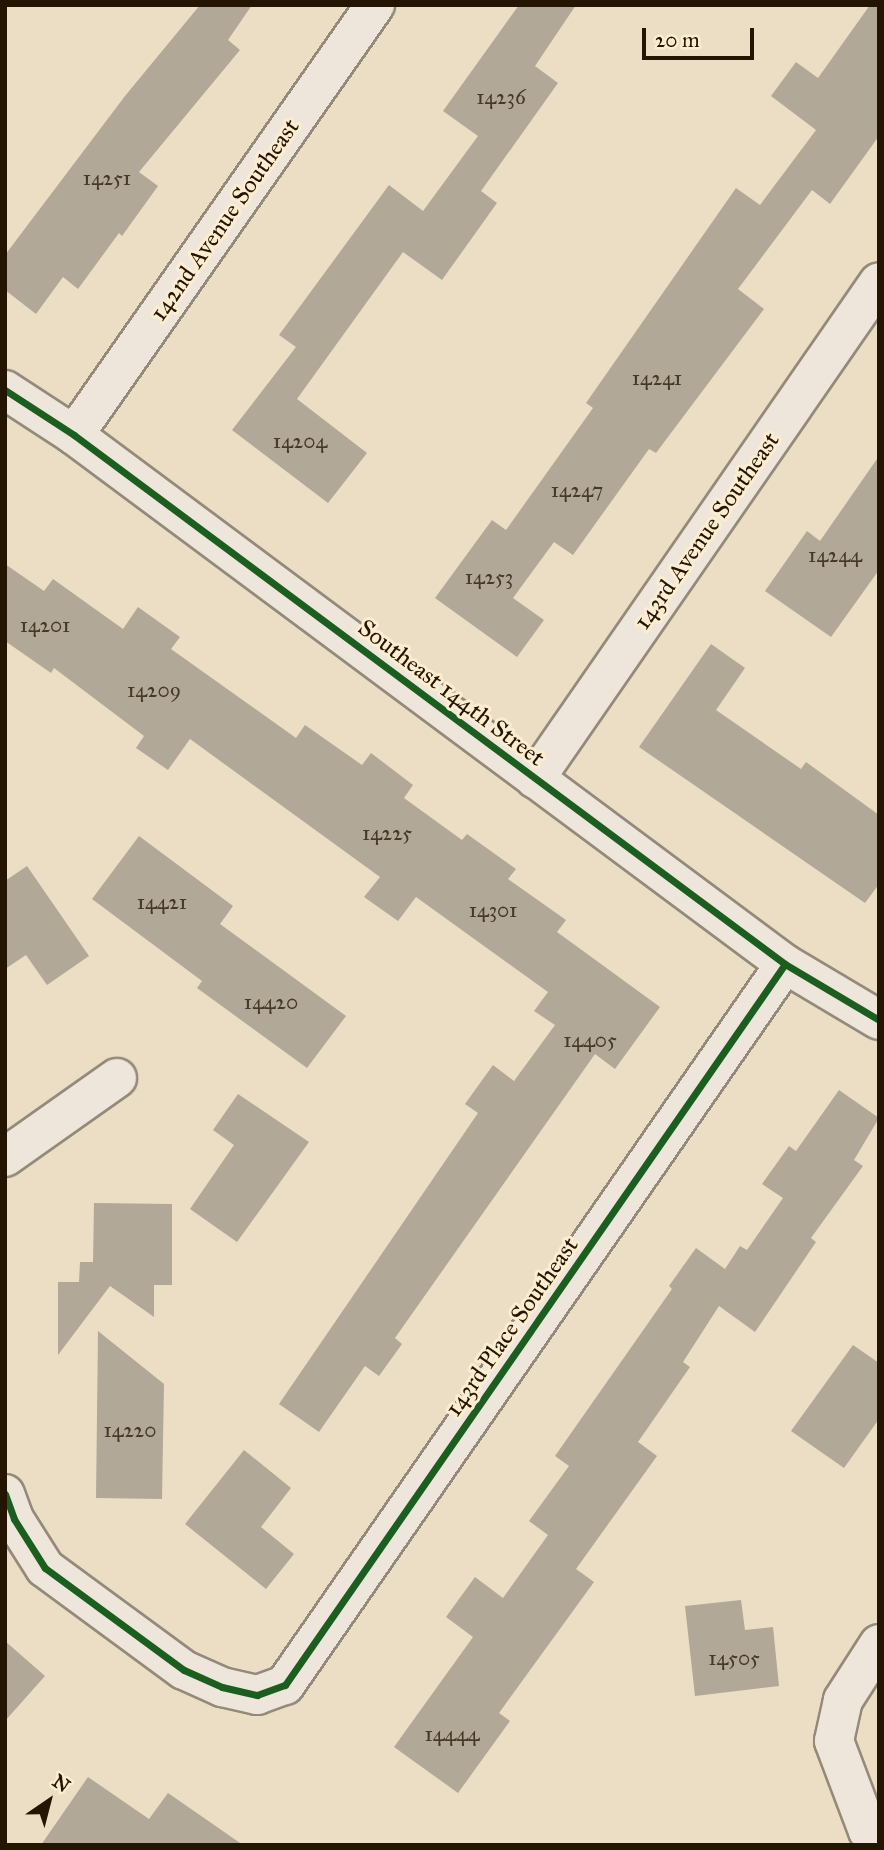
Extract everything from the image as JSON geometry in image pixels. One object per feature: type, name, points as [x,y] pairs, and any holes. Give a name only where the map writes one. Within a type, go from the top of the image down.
[{"type":"street","name":"142nd Avenue Southeast","points":[[74,435],[375,5]]},
{"type":"street","name":"143rd Avenue Southeast","points":[[535,779],[879,282]]},
{"type":"street","name":"Southeast 144th Street","points":[[5,390],[74,435],[785,964],[879,1020]]},
{"type":"street","name":"143rd Place Southeast","points":[[5,1494],[14,1519],[46,1568],[184,1670],[222,1687],[257,1695],[285,1685],[322,1637],[785,964]]},
{"type":"street","points":[[5,1157],[117,1078]]},
{"type":"street","points":[[879,1644],[843,1700],[834,1741],[868,1831],[879,1843]]},
{"type":"building","points":[[200,5],[252,5],[228,40],[240,50],[139,172],[158,186],[122,236],[119,233],[78,289],[63,277],[36,314],[5,290],[5,255],[125,96]]},
{"type":"building","points":[[519,5],[576,5],[535,66],[558,83],[481,191],[497,203],[442,280],[403,252],[297,399],[367,453],[328,503],[232,430],[296,347],[279,335],[389,185],[423,211],[478,136],[443,111]]},
{"type":"building","points":[[870,5],[879,5],[879,136],[830,204],[812,190],[738,289],[764,309],[656,453],[649,449],[573,555],[554,542],[513,598],[544,620],[517,657],[435,598],[492,520],[506,530],[593,408],[586,403],[736,188],[760,205],[816,130],[771,96],[796,62],[818,78]]},
{"type":"building","points":[[879,456],[879,570],[831,637],[765,591],[807,531],[820,541]]},
{"type":"building","points":[[5,564],[44,591],[53,579],[123,629],[138,607],[180,637],[171,649],[296,738],[305,725],[362,765],[371,753],[413,785],[404,798],[462,840],[467,834],[516,869],[508,879],[566,920],[557,932],[660,1007],[615,1069],[595,1054],[395,1338],[402,1344],[379,1376],[365,1366],[319,1432],[279,1404],[478,1113],[465,1104],[493,1065],[514,1081],[555,1025],[534,1011],[548,992],[416,897],[398,921],[364,897],[380,877],[190,739],[168,770],[136,748],[144,736],[54,668],[51,673],[5,641]]},
{"type":"building","points":[[711,644],[745,668],[716,710],[801,769],[806,762],[879,815],[879,884],[865,903],[639,747]]},
{"type":"building","points":[[139,836],[233,906],[220,924],[346,1016],[307,1068],[197,988],[202,981],[92,899]]},
{"type":"building","points":[[27,866],[89,956],[47,985],[26,955],[5,969],[5,881]]},
{"type":"building","points":[[839,1090],[879,1118],[854,1160],[863,1166],[811,1238],[816,1242],[755,1332],[719,1306],[683,1362],[690,1367],[638,1442],[657,1456],[576,1569],[594,1582],[499,1713],[510,1721],[458,1793],[394,1747],[473,1637],[446,1617],[475,1577],[503,1598],[548,1535],[529,1521],[569,1466],[555,1456],[672,1289],[669,1286],[696,1248],[725,1269],[740,1246],[747,1250],[783,1198],[762,1184],[789,1146],[796,1151]]},
{"type":"building","points":[[238,1094],[309,1142],[237,1242],[190,1209],[234,1145],[213,1130]]},
{"type":"building","points":[[94,1203],[172,1204],[172,1285],[154,1285],[154,1317],[110,1286],[58,1355],[58,1282],[79,1282],[80,1262],[93,1262]]},
{"type":"building","points":[[98,1331],[164,1384],[162,1499],[96,1498]]},
{"type":"building","points":[[853,1345],[879,1363],[879,1419],[844,1468],[791,1431]]},
{"type":"building","points":[[244,1450],[291,1488],[261,1527],[294,1554],[266,1589],[185,1524]]},
{"type":"building","points":[[741,1600],[745,1630],[773,1627],[779,1686],[695,1696],[685,1606]]},
{"type":"building","points":[[5,1641],[45,1676],[5,1721]]},
{"type":"building","points":[[88,1777],[149,1819],[168,1793],[243,1845],[41,1845]]},
{"type":"cycle path","points":[[5,390],[74,435],[785,964],[879,1020]]},
{"type":"cycle path","points":[[5,1494],[14,1519],[45,1568],[184,1670],[222,1687],[257,1695],[285,1685],[785,964]]}]
